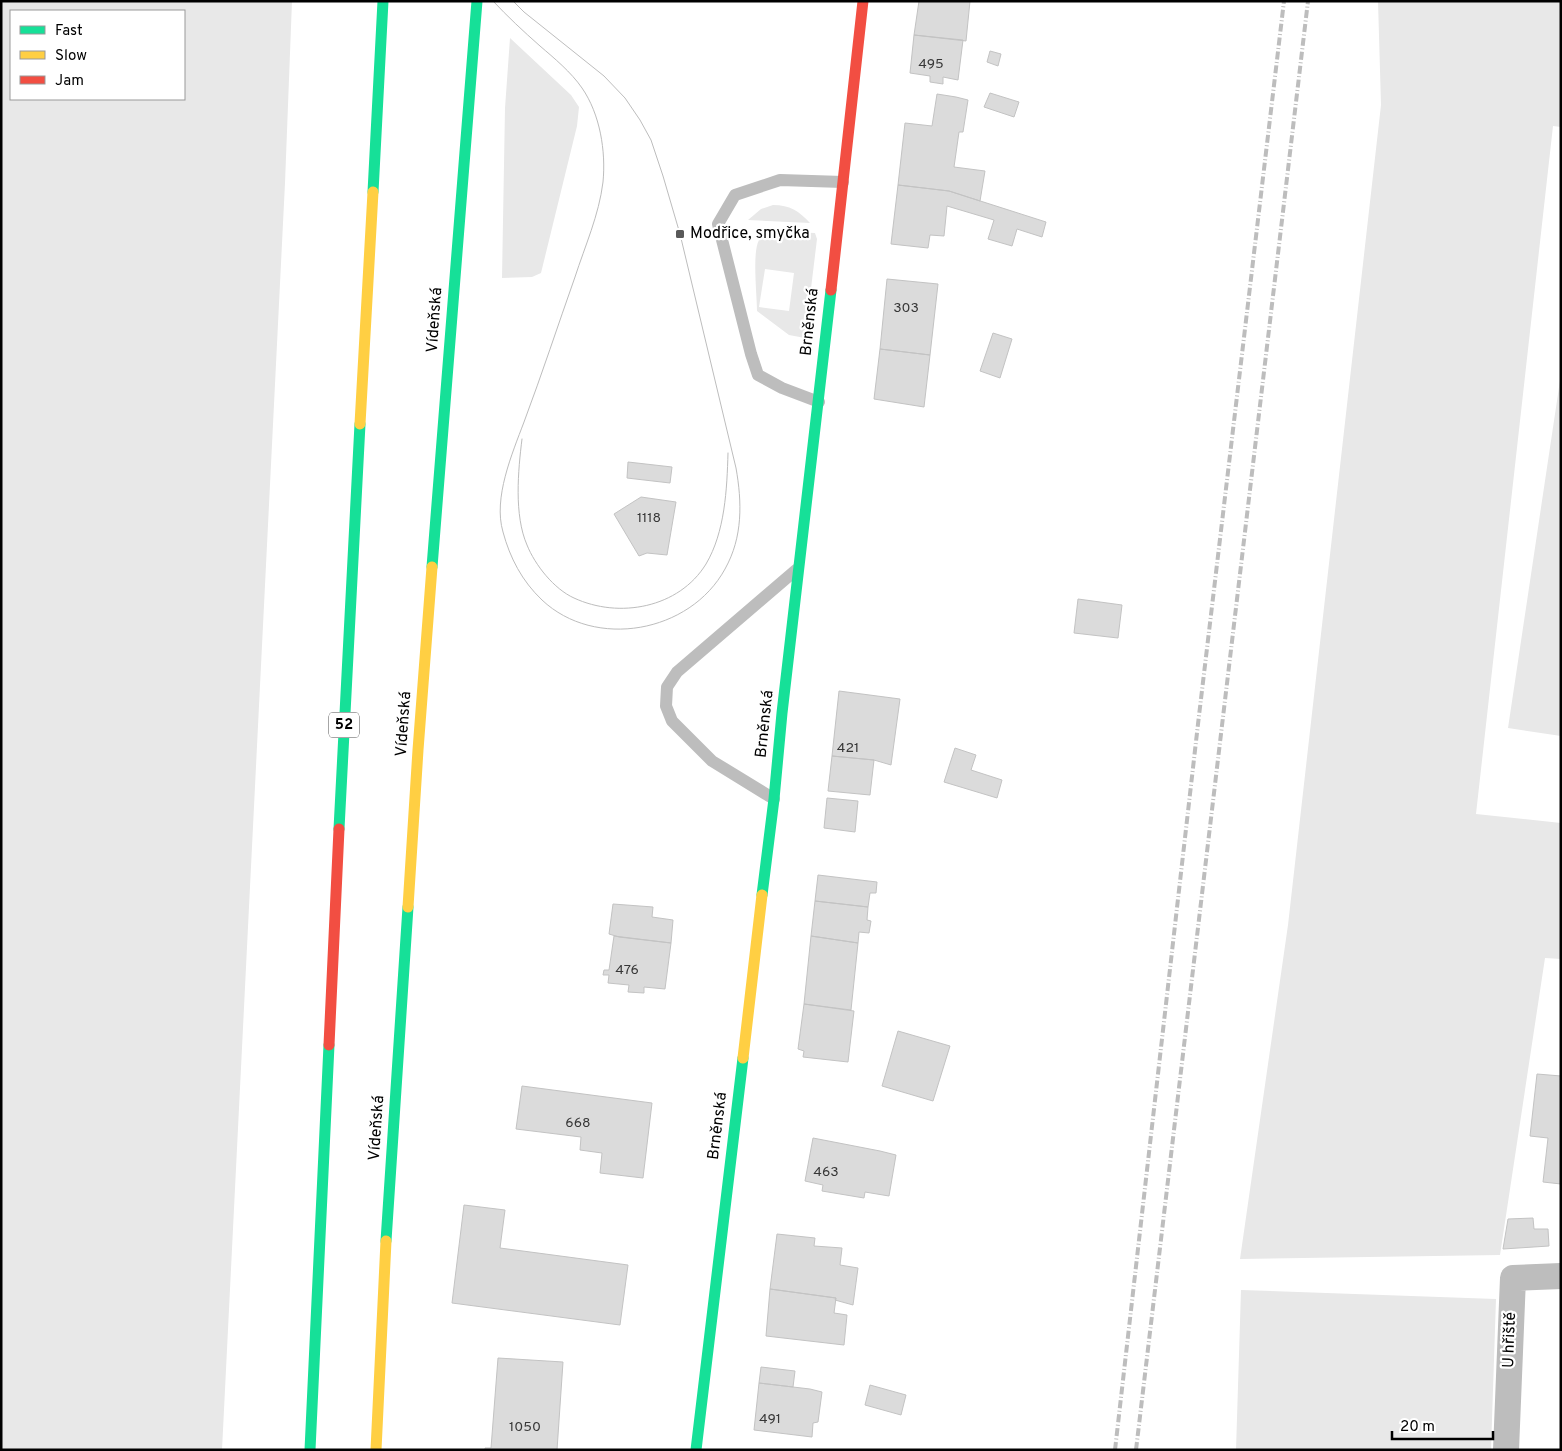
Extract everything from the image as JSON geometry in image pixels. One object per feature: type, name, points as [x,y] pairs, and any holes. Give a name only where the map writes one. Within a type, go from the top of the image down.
[{"type":"main road","name":"52","points":[[310,1450],[345,708],[383,1]]},
{"type":"main road","name":"Vídeňská","points":[[376,1450],[384,1278],[417,760],[476,1]]},
{"type":"main road","name":"Brněnská","points":[[696,1450],[774,799],[798,568],[819,402],[863,1]]},
{"type":"street","name":"U hřiště","points":[[1506,1450],[1513,1278],[1561,1276]]},
{"type":"lane","points":[[819,402],[782,388],[758,375],[718,224],[736,194],[780,180],[843,182]]},
{"type":"lane","points":[[774,799],[712,761],[672,721],[666,706],[667,687],[677,672],[798,568]]},
{"type":"shaded area","points":[[1,1],[292,1],[285,183],[222,1450],[1,1450]]},
{"type":"shaded area","points":[[1378,1],[1561,1],[1561,127],[1553,126],[1476,814],[1561,823],[1561,959],[1545,958],[1500,1255],[1240,1259],[1288,925],[1381,105]]},
{"type":"shaded area","points":[[510,38],[571,95],[579,107],[577,126],[541,273],[532,277],[502,278],[505,108]]},
{"type":"shaded area","points":[[773,205],[784,206],[794,210],[810,223],[748,220],[761,209]]},
{"type":"shaded area","points":[[771,231],[815,233],[817,239],[805,338],[789,335],[757,311],[755,264],[757,246],[761,237]],"holes":[[[765,269],[794,273],[789,311],[759,307]]]},
{"type":"shaded area","points":[[1561,374],[1561,736],[1508,728]]},
{"type":"shaded area","points":[[1241,1290],[1496,1299],[1491,1450],[1236,1450]]},
{"type":"building","points":[[919,1],[970,1],[966,41],[914,35]]},
{"type":"building","points":[[914,35],[963,40],[958,80],[943,77],[943,84],[930,82],[930,76],[910,73]]},
{"type":"building","points":[[990,51],[1001,54],[998,66],[987,62]]},
{"type":"building","points":[[990,93],[1019,102],[1014,117],[984,107]]},
{"type":"building","points":[[937,94],[968,100],[963,132],[959,132],[954,167],[985,171],[980,201],[949,191],[898,185],[905,123],[932,126]]},
{"type":"building","points":[[898,185],[949,191],[1046,222],[1042,237],[1017,229],[1012,246],[988,239],[994,220],[947,206],[944,236],[930,235],[928,248],[891,244]]},
{"type":"building","points":[[887,279],[938,284],[930,355],[880,349]]},
{"type":"building","points":[[993,333],[1012,339],[1000,378],[980,371]]},
{"type":"building","points":[[880,349],[930,355],[924,407],[874,399]]},
{"type":"building","points":[[628,462],[672,467],[670,483],[627,478]]},
{"type":"building","points":[[641,497],[676,502],[667,555],[647,553],[639,556],[614,514]]},
{"type":"building","points":[[1078,599],[1122,605],[1118,638],[1074,633]]},
{"type":"building","points":[[839,691],[900,699],[891,765],[874,760],[832,756]]},
{"type":"building","points":[[955,748],[976,755],[971,770],[1002,780],[997,798],[944,782]]},
{"type":"building","points":[[832,756],[874,760],[870,795],[828,791]]},
{"type":"building","points":[[827,798],[858,801],[855,832],[824,828]]},
{"type":"building","points":[[818,875],[877,882],[876,893],[870,893],[868,907],[815,901]]},
{"type":"building","points":[[815,901],[868,907],[867,920],[871,921],[869,933],[859,932],[858,943],[811,936]]},
{"type":"building","points":[[613,904],[653,907],[652,917],[673,920],[671,943],[619,937],[609,934]]},
{"type":"building","points":[[614,936],[671,943],[665,989],[644,987],[644,993],[628,992],[629,985],[608,983],[609,975],[603,975],[604,970],[609,970]]},
{"type":"building","points":[[811,936],[858,943],[851,1010],[804,1004]]},
{"type":"building","points":[[804,1004],[854,1011],[848,1062],[803,1057],[804,1051],[798,1049]]},
{"type":"building","points":[[898,1031],[950,1046],[933,1101],[882,1086]]},
{"type":"building","points":[[1537,1074],[1561,1076],[1561,1184],[1543,1182],[1548,1138],[1530,1136]]},
{"type":"building","points":[[522,1086],[652,1103],[643,1178],[600,1173],[602,1153],[580,1150],[581,1137],[516,1129]]},
{"type":"building","points":[[813,1138],[896,1155],[889,1196],[865,1192],[864,1198],[822,1191],[823,1185],[805,1181]]},
{"type":"building","points":[[464,1205],[505,1210],[500,1248],[628,1265],[620,1325],[452,1303]]},
{"type":"building","points":[[1533,1218],[1534,1229],[1548,1229],[1549,1246],[1503,1249],[1508,1219]]},
{"type":"building","points":[[777,1234],[815,1238],[814,1246],[842,1248],[840,1265],[858,1268],[853,1305],[835,1300],[836,1298],[770,1289]]},
{"type":"building","points":[[770,1289],[836,1298],[834,1313],[847,1315],[844,1345],[766,1336]]},
{"type":"building","points":[[498,1358],[563,1362],[557,1450],[485,1450],[485,1448],[491,1448]]},
{"type":"building","points":[[761,1367],[795,1371],[793,1387],[759,1383]]},
{"type":"building","points":[[759,1383],[822,1392],[818,1422],[813,1423],[812,1437],[754,1430]]},
{"type":"building","points":[[870,1385],[906,1395],[901,1415],[865,1405]]},
{"type":"tram line","points":[[493,1],[573,76],[582,88],[597,121],[604,158],[603,182],[595,218],[505,476],[500,505],[503,532],[513,560],[528,585],[542,600],[564,616],[588,625],[614,629],[640,627],[666,620],[689,608],[709,591],[725,569],[735,544],[740,519],[736,468],[680,234],[651,140],[625,98],[604,76],[513,1]]},
{"type":"tram line","points":[[522,439],[518,493],[520,520],[530,553],[546,576],[559,589],[574,598],[610,608],[628,608],[664,600],[680,591],[694,579],[706,564],[717,538],[724,510],[728,453]]},
{"type":"railway","points":[[1115,1450],[1198,724],[1284,1]]},
{"type":"railway","points":[[1136,1450],[1308,1]]},
{"type":"traffic: fast","points":[[373,192],[383,1]]},
{"type":"traffic: fast","points":[[432,567],[477,1]]},
{"type":"traffic: fast","points":[[762,895],[831,290]]},
{"type":"traffic: fast","points":[[339,829],[360,424]]},
{"type":"traffic: fast","points":[[386,1241],[408,907]]},
{"type":"traffic: fast","points":[[310,1450],[329,1045]]},
{"type":"traffic: fast","points":[[696,1450],[743,1058]]},
{"type":"traffic: slow","points":[[360,424],[373,192]]},
{"type":"traffic: slow","points":[[408,907],[432,567]]},
{"type":"traffic: slow","points":[[743,1058],[762,895]]},
{"type":"traffic: slow","points":[[376,1450],[386,1241]]},
{"type":"traffic: jam","points":[[831,290],[863,1]]},
{"type":"traffic: jam","points":[[329,1045],[339,829]]},
{"type":"place","name":"Modřice, smyčka","points":[[680,234]]}]
